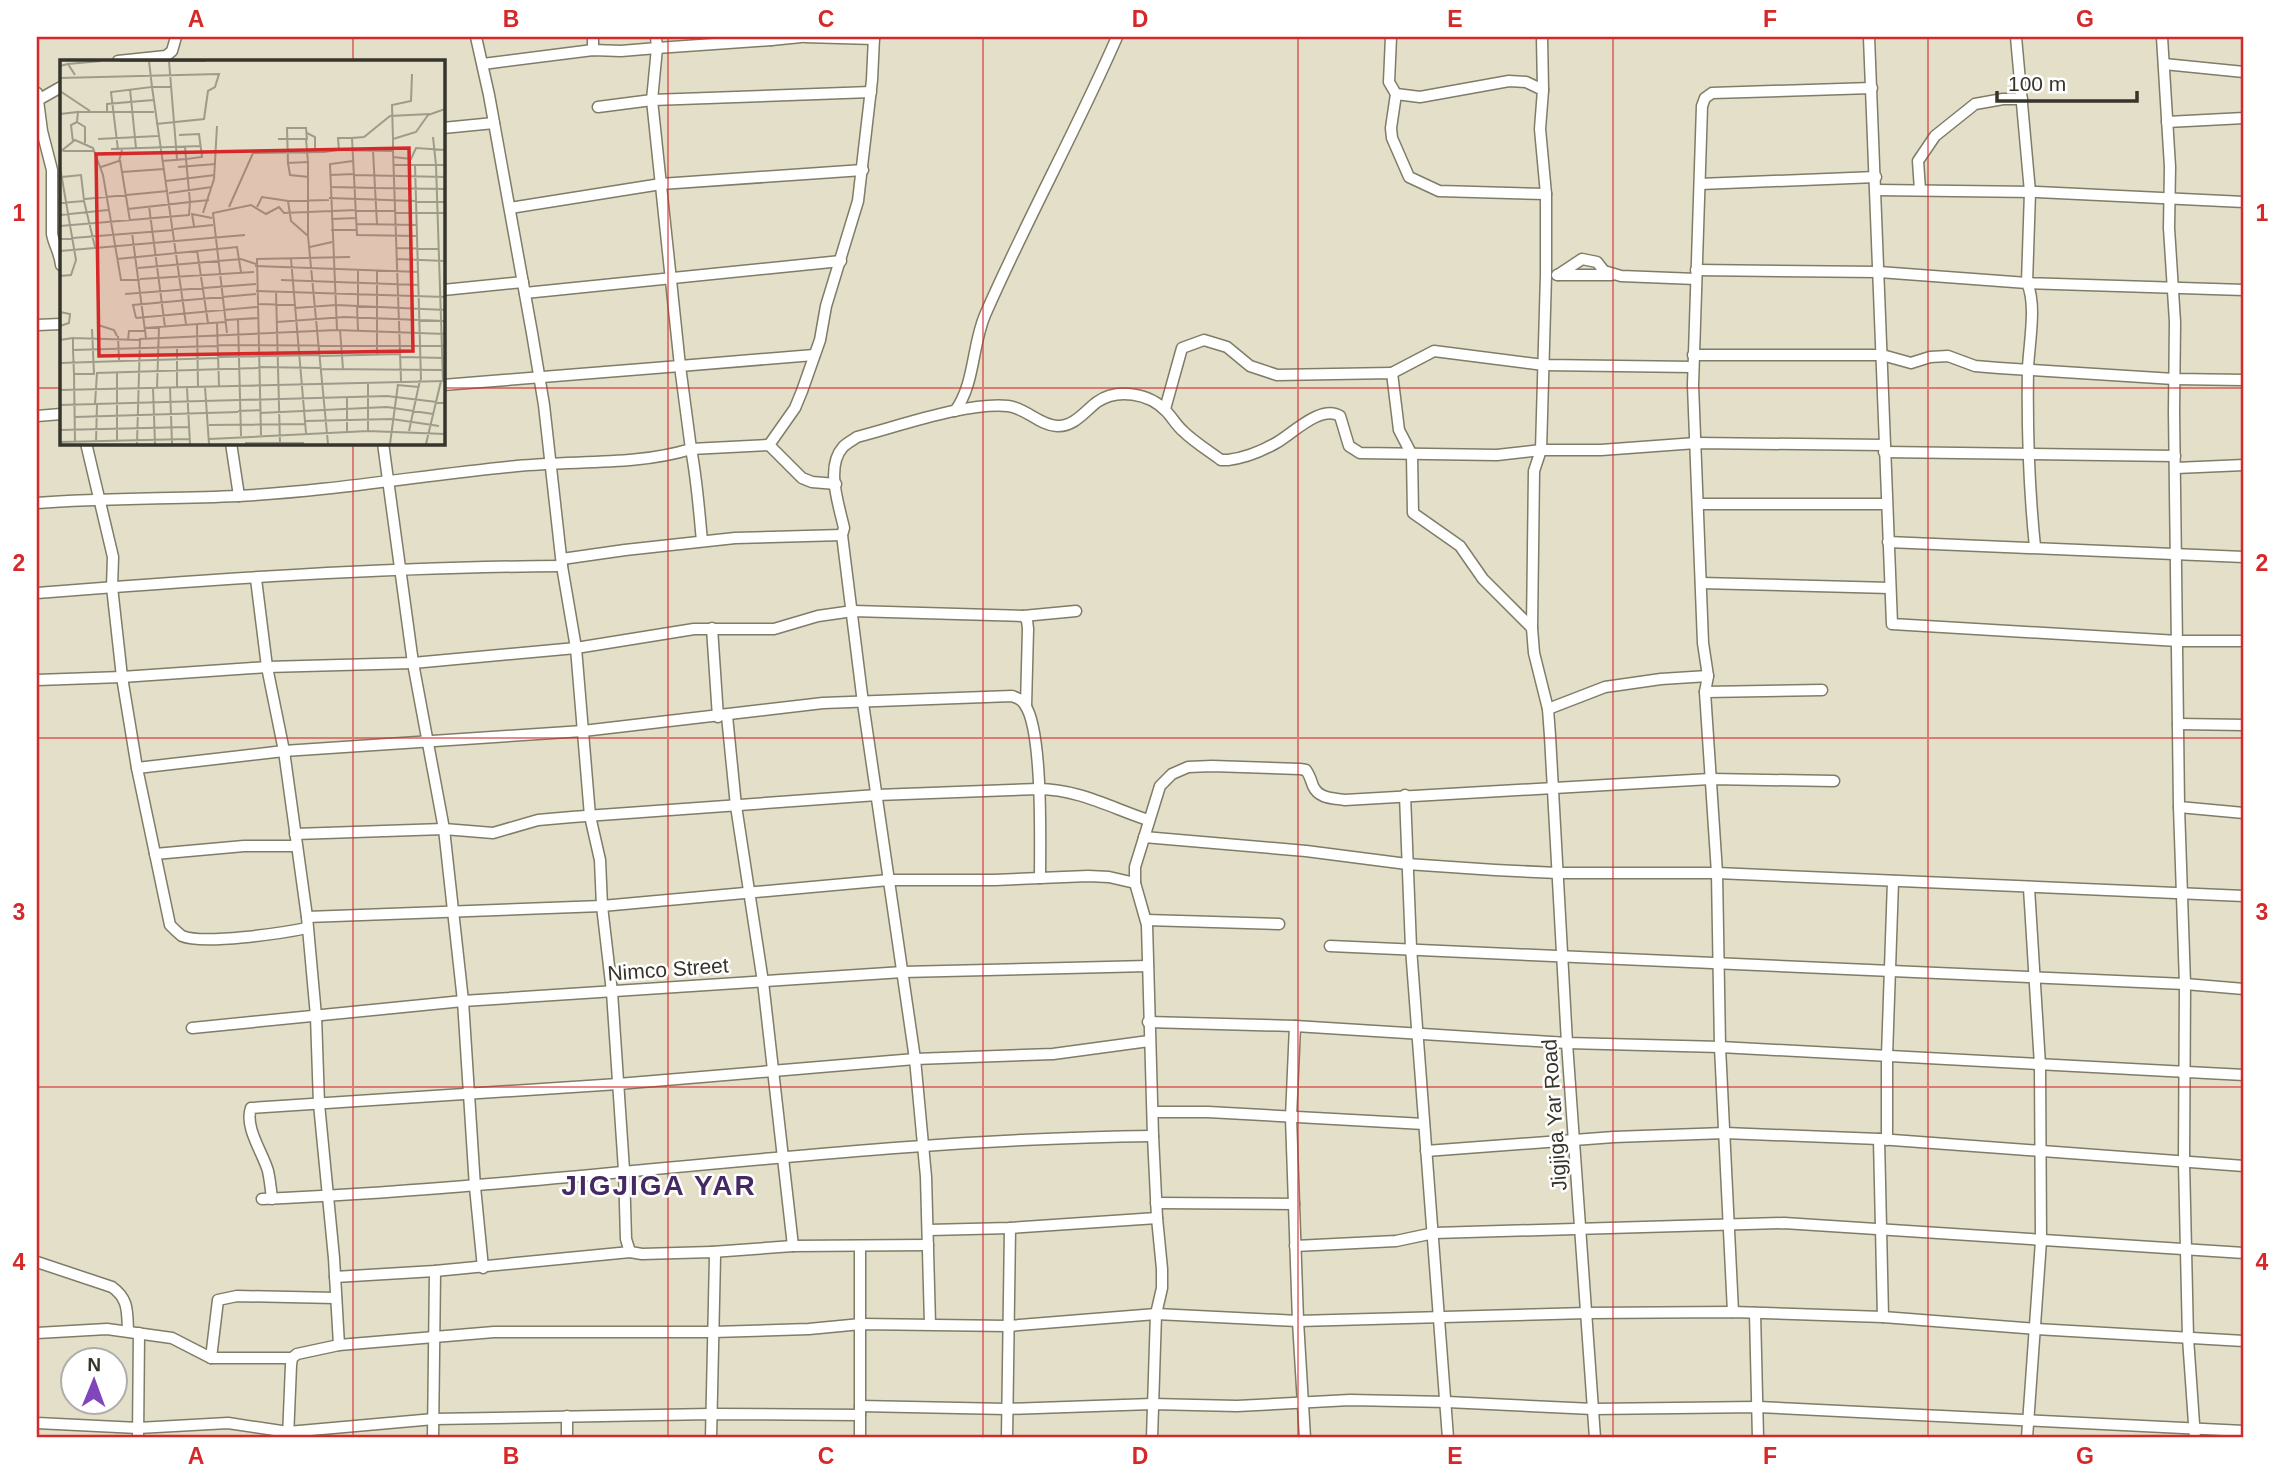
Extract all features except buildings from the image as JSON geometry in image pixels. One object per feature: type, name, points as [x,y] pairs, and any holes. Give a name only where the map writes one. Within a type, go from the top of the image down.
[{"type":"street","points":[[128,60],[172,56],[176,37]]},
{"type":"street","points":[[476,37],[510,208],[539,377],[562,563],[576,648],[590,816],[600,860],[601,906],[612,992],[626,1239],[630,1252]]},
{"type":"street","points":[[593,37],[593,50]]},
{"type":"street","points":[[37,503],[97,498],[239,496],[388,482],[449,472],[667,456],[691,449],[752,448],[769,445],[795,408],[814,355],[858,201],[871,92],[874,38],[803,37],[657,42],[621,51],[593,50],[483,64]]},
{"type":"street","points":[[955,411],[963,399],[982,322],[1005,268],[1069,141],[1117,37]]},
{"type":"street","points":[[1391,37],[1390,82],[1396,94],[1392,138],[1409,177],[1438,191],[1546,194]]},
{"type":"street","name":"Jigjiga Yar Road","points":[[1542,37],[1541,154],[1546,194],[1546,275],[1541,450],[1534,471],[1532,628],[1548,709],[1567,1044],[1595,1438]]},
{"type":"street","points":[[1869,37],[1892,625],[2178,641],[2244,641]]},
{"type":"street","points":[[2016,37],[2030,192],[2027,282],[2031,295],[2028,369],[2031,508],[2035,547]]},
{"type":"street","points":[[2162,37],[2170,167],[2169,228],[2173,288],[2179,807],[2185,984],[2184,1162],[2188,1338],[2194,1433]]},
{"type":"street","points":[[657,42],[652,100],[655,146],[680,366],[698,485],[702,541]]},
{"type":"street","points":[[2164,64],[2244,72]]},
{"type":"street","points":[[1396,94],[1420,97],[1509,81],[1526,82],[1543,90]]},
{"type":"street","points":[[38,100],[60,88]]},
{"type":"street","points":[[1733,1312],[1720,1047],[1717,873],[1705,692],[1708,676],[1703,643],[1693,367],[1702,106],[1709,94],[1871,88]]},
{"type":"street","points":[[598,107],[652,100],[871,92]]},
{"type":"street","points":[[37,93],[42,131],[52,170],[53,243],[60,253]]},
{"type":"street","points":[[1920,190],[1918,160],[1936,136],[1976,104],[2022,99]]},
{"type":"street","points":[[2167,122],[2244,118]]},
{"type":"street","points":[[444,128],[494,123]]},
{"type":"street","points":[[50,156],[60,155]]},
{"type":"street","points":[[510,208],[661,184],[863,170]]},
{"type":"street","points":[[1700,184],[1876,177]]},
{"type":"street","points":[[1876,190],[2030,192],[2244,202]]},
{"type":"street","points":[[1558,275],[1581,259],[1597,262],[1604,271],[1621,276]]},
{"type":"street","points":[[525,293],[841,261]]},
{"type":"street","points":[[1546,275],[1879,272],[2027,282],[2244,290]]},
{"type":"street","points":[[444,290],[523,282]]},
{"type":"street","points":[[37,326],[60,324]]},
{"type":"street","points":[[1165,409],[1182,348],[1204,340],[1227,347],[1250,366],[1277,375],[1392,373],[1434,351],[1544,365],[1693,367]]},
{"type":"street","points":[[444,385],[814,355]]},
{"type":"street","points":[[1693,355],[1882,355],[1911,363],[1930,357],[1948,356],[1975,366],[2175,379],[2244,380]]},
{"type":"street","points":[[1392,373],[1399,430],[1412,455],[1412,513],[1460,545],[1483,579],[1532,628]]},
{"type":"street","points":[[930,1324],[929,1230],[915,1059],[863,703],[842,535],[844,528],[836,484],[836,458],[844,447],[857,437],[955,411],[990,406],[1012,406],[1046,424],[1059,426],[1070,424],[1099,401],[1113,394],[1124,393],[1152,400],[1165,409],[1184,432],[1221,460],[1239,458],[1274,445],[1311,419],[1327,413],[1340,416],[1349,446],[1360,453],[1497,455],[1541,450],[1601,450],[1696,443],[2175,456]]},
{"type":"street","points":[[37,416],[60,414]]},
{"type":"street","points":[[86,444],[113,556],[112,587],[122,677],[137,768],[170,925],[180,935],[195,939],[284,933],[307,923],[454,912],[601,906],[888,880],[1088,876],[1109,877],[1135,883]]},
{"type":"street","points":[[231,444],[239,496]]},
{"type":"street","points":[[383,444],[413,663],[444,829],[463,1001],[483,1268]]},
{"type":"street","points":[[769,445],[802,478],[812,482],[836,484]]},
{"type":"street","points":[[2176,468],[2244,465]]},
{"type":"street","points":[[1699,504],[1886,504]]},
{"type":"street","points":[[37,593],[562,563],[702,541],[842,535]]},
{"type":"street","points":[[1888,542],[2244,557]]},
{"type":"street","points":[[256,579],[267,667],[284,751],[307,923],[339,1345]]},
{"type":"street","points":[[1701,583],[1890,588]]},
{"type":"street","points":[[37,680],[267,667],[413,663],[576,648],[712,628],[775,629],[818,616],[853,611],[1023,616],[1076,611]]},
{"type":"street","points":[[1023,616],[1027,620],[1028,629],[1027,706],[1033,725],[1039,789],[1040,878]]},
{"type":"street","points":[[712,628],[722,716],[763,982],[793,1246]]},
{"type":"street","points":[[1548,709],[1605,687],[1708,676]]},
{"type":"street","points":[[1705,692],[1822,690]]},
{"type":"street","points":[[137,768],[284,751],[583,731],[812,704],[1002,695],[1020,699],[1027,706]]},
{"type":"street","points":[[2178,724],[2244,725]]},
{"type":"street","points":[[1152,1438],[1156,1314],[1163,1269],[1156,1203],[1146,920],[1135,883],[1135,867],[1160,786],[1172,774],[1188,768],[1212,766],[1300,769],[1306,770],[1317,793],[1345,800],[1710,779],[1834,781]]},
{"type":"street","points":[[295,834],[444,829],[492,833],[538,820],[877,795],[1039,789],[1060,789],[1075,793],[1148,820]]},
{"type":"street","points":[[1405,795],[1411,948],[1448,1438]]},
{"type":"street","points":[[2179,807],[2244,813]]},
{"type":"street","points":[[1144,837],[1306,851],[1408,864],[1558,873],[1717,873],[2029,888],[2183,892],[2244,897]]},
{"type":"street","points":[[155,854],[244,846],[296,846]]},
{"type":"street","points":[[1883,1317],[1883,1139],[1893,881]]},
{"type":"street","points":[[2027,1438],[2041,1241],[2040,1065],[2029,888]]},
{"type":"street","points":[[1146,920],[1279,924]]},
{"type":"street","points":[[1330,946],[1719,962],[2244,989]]},
{"type":"street","name":"Nimco Street","points":[[191,1028],[463,1001],[903,972],[1148,966]]},
{"type":"street","points":[[1148,1022],[1295,1026],[1567,1044],[1720,1047],[2244,1075]]},
{"type":"street","points":[[1295,1026],[1291,1117],[1305,1438]]},
{"type":"street","points":[[1149,1041],[1053,1054],[915,1059],[618,1084],[251,1108],[249,1114],[268,1172],[267,1199],[475,1187],[624,1170],[923,1145],[1052,1137],[1153,1136]]},
{"type":"street","points":[[1153,1112],[1208,1112],[1424,1124]]},
{"type":"street","points":[[1426,1151],[1614,1137],[1725,1133],[1883,1139],[2244,1166]]},
{"type":"street","points":[[1156,1203],[1294,1204]]},
{"type":"street","points":[[929,1230],[1010,1228],[1157,1218]]},
{"type":"street","points":[[1295,1246],[1396,1241],[1434,1233],[1784,1223],[2244,1253]]},
{"type":"street","points":[[1007,1438],[1010,1228]]},
{"type":"street","points":[[335,1277],[483,1268],[630,1252],[642,1254],[793,1246],[928,1245]]},
{"type":"street","points":[[860,1246],[860,1438]]},
{"type":"street","points":[[711,1438],[715,1256],[712,1252]]},
{"type":"street","points":[[37,1262],[112,1287],[121,1293],[127,1305],[133,1332],[138,1433]]},
{"type":"street","points":[[433,1438],[435,1272]]},
{"type":"street","points":[[211,1358],[218,1300],[221,1297],[337,1298]]},
{"type":"street","points":[[37,1333],[107,1329],[172,1338],[211,1358],[292,1358],[297,1354],[339,1345],[433,1336],[545,1331],[713,1332],[809,1329],[861,1324],[1008,1326],[1156,1314],[1298,1321],[1733,1312],[1883,1317],[2244,1341]]},
{"type":"street","points":[[1755,1313],[1758,1438]]},
{"type":"street","points":[[288,1435],[292,1358]]},
{"type":"street","points":[[37,1423],[138,1433],[228,1423],[288,1435],[434,1419],[1152,1404],[1237,1406],[1350,1400],[1593,1409],[1758,1407],[2029,1420],[2194,1433],[2244,1431]]},
{"type":"street","points":[[567,1416],[568,1438]]},
{"type":"district","name":"JIGJIGA YAR","points":[[659,1185]]}]
